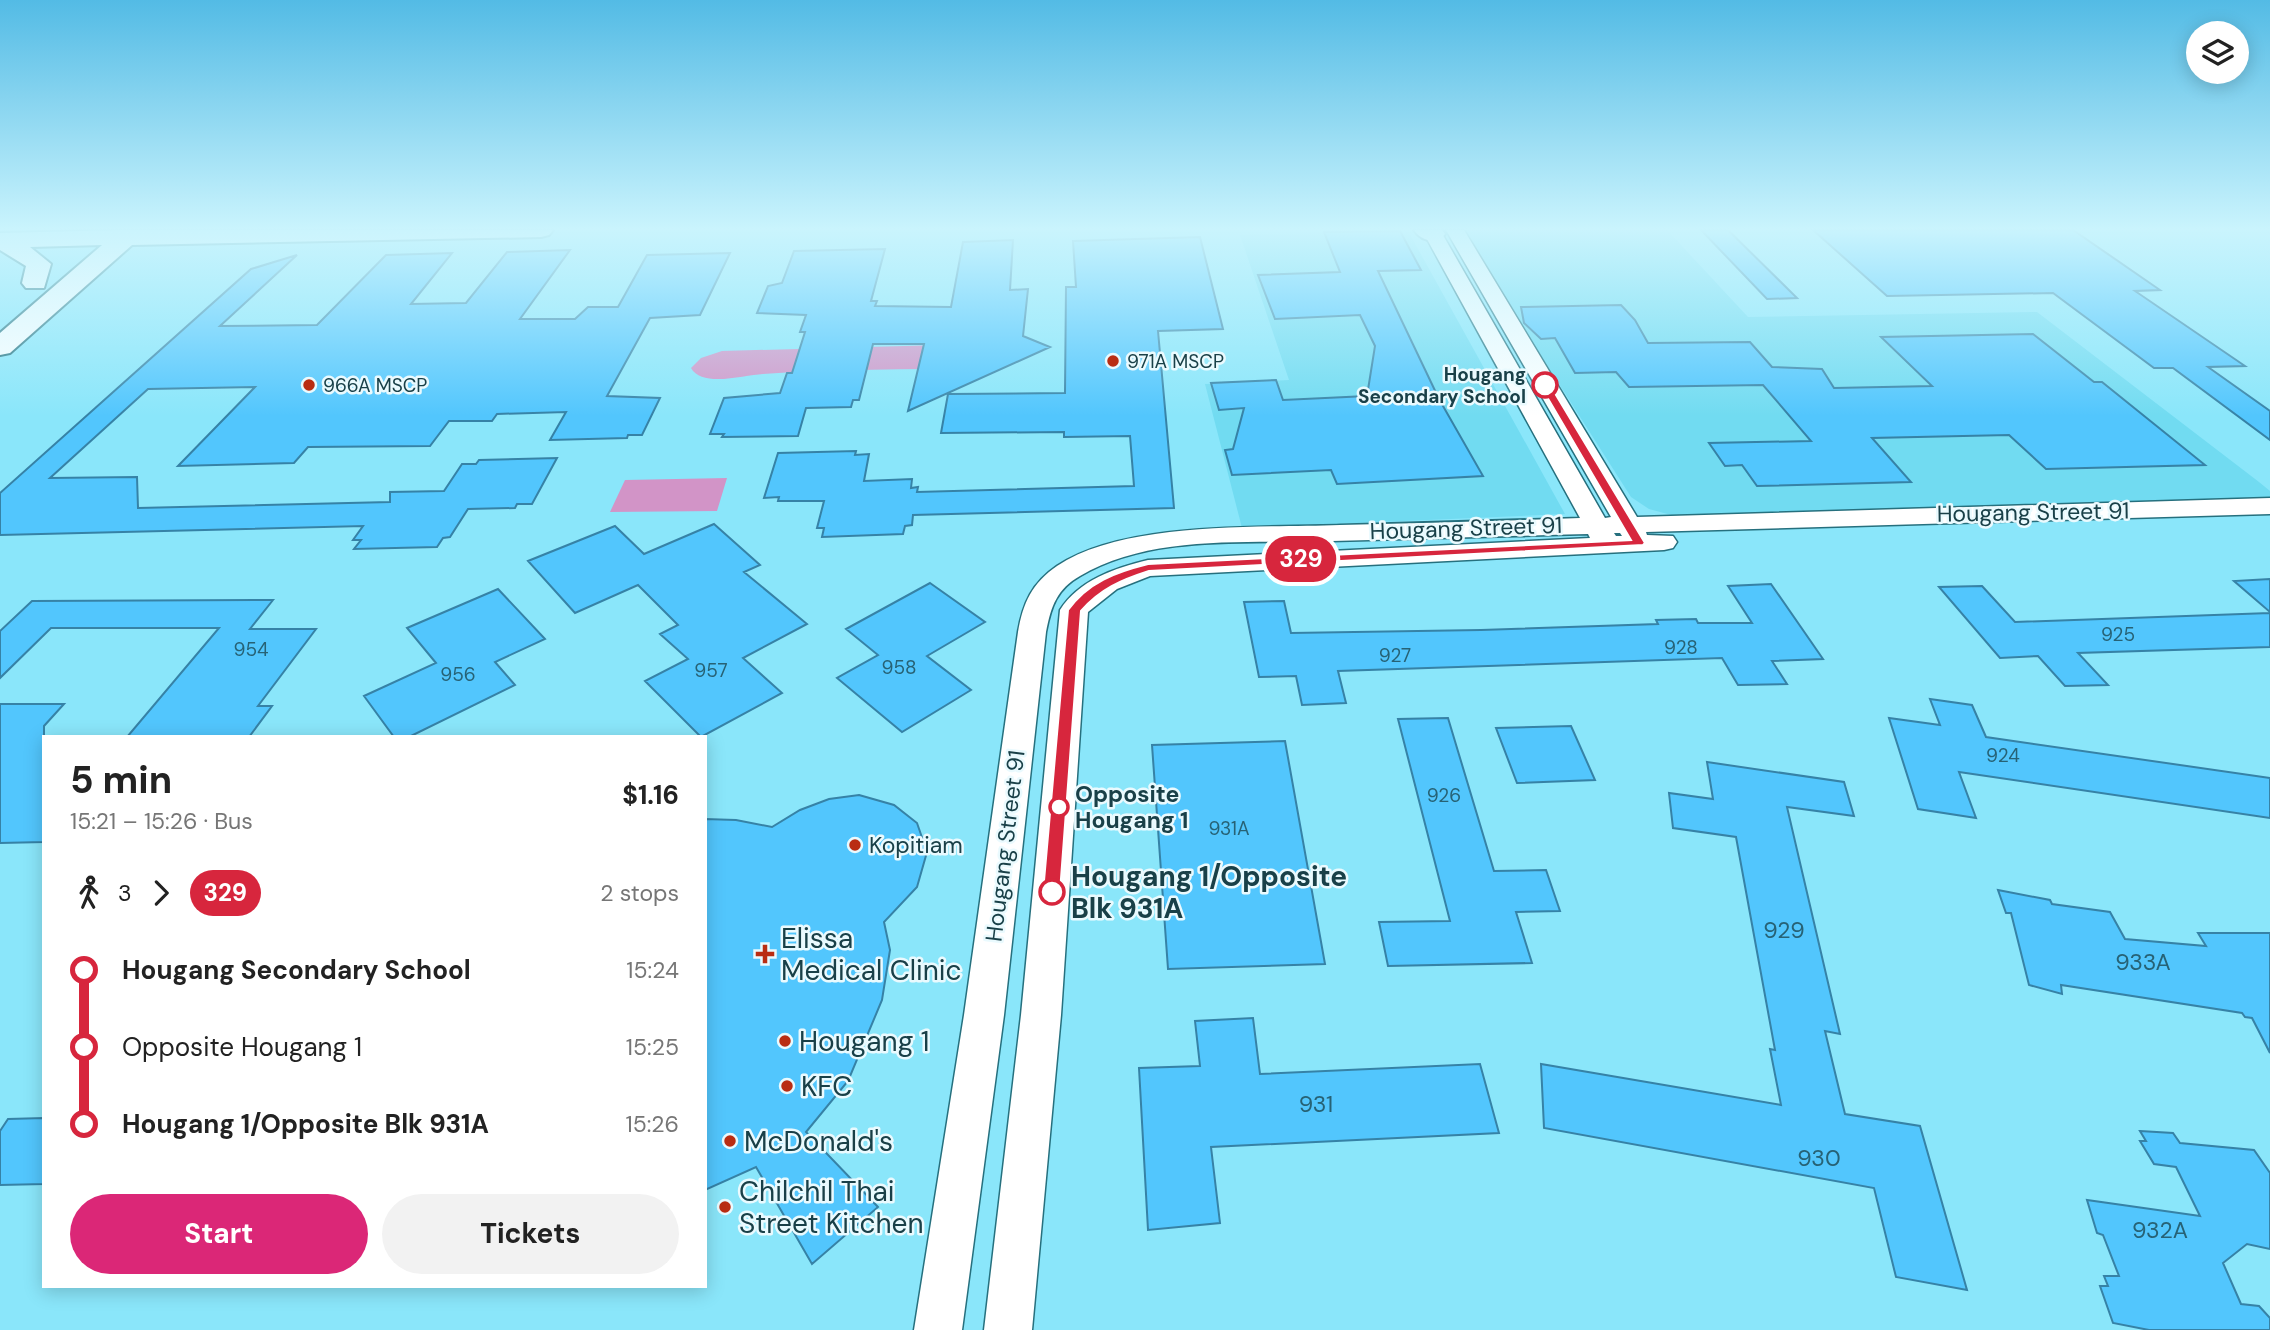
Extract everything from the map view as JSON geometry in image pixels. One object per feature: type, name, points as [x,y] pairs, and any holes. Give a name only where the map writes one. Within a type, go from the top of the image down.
[{"type":"main road","points":[[0,347],[63,292]]},
{"type":"street","points":[[1471,292],[1503,363],[1602,534]]},
{"type":"street","points":[[1481,292],[1633,533]]},
{"type":"street","name":"Hougang Street 91","points":[[938,1330],[984,1015],[1032,632],[1039,602],[1057,581],[1090,561],[1157,540],[1433,541],[2270,506]]},
{"type":"street","name":"Hougang Street 91","points":[[1633,533],[2270,523]]},
{"type":"street","name":"Hougang Street 91","points":[[1008,1330],[1041,1015],[1074,610],[1089,594],[1113,578],[1148,568],[1433,541]]},
{"type":"shaded area","points":[[1259,292],[1442,292],[1565,514],[1242,528],[1205,384],[1289,380]]},
{"type":"shaded area","name":"Hougang Secondary School","points":[[1501,292],[1725,292],[1748,317],[2037,312],[2270,491],[2270,498],[1675,516],[1649,509],[1631,497]]},
{"type":"shaded area","points":[[976,344],[980,369],[817,371],[714,379],[704,378],[691,368],[701,358],[722,351]]},
{"type":"shaded area","points":[[727,478],[717,511],[610,512],[625,480]]},
{"type":"building","points":[[225,292],[257,292],[220,326],[317,325],[349,292],[421,292],[411,304],[466,303],[475,292],[540,292],[520,319],[575,319],[588,307],[618,307],[626,292],[711,292],[700,315],[650,318],[607,396],[660,398],[642,435],[628,435],[627,438],[550,440],[566,412],[497,414],[492,421],[449,421],[430,446],[308,447],[294,463],[178,466],[255,387],[148,389],[50,478],[137,477],[138,508],[390,502],[390,492],[444,491],[462,464],[476,464],[479,460],[557,458],[532,504],[517,504],[515,508],[468,509],[450,537],[443,538],[437,547],[354,549],[361,540],[353,540],[363,526],[0,535],[0,493]]},
{"type":"building","points":[[766,292],[873,292],[871,301],[877,301],[875,306],[951,307],[954,292],[1028,292],[1023,336],[1050,347],[908,411],[924,344],[873,344],[859,400],[853,400],[851,407],[806,408],[798,436],[722,437],[724,434],[710,434],[724,398],[780,393],[787,373],[792,373],[805,332],[800,332],[806,315],[757,313]]},
{"type":"building","points":[[1066,292],[1214,292],[1223,329],[1158,331],[1174,508],[913,515],[912,525],[905,526],[903,534],[822,537],[824,528],[817,528],[824,501],[778,501],[779,497],[764,498],[778,453],[856,451],[855,455],[869,454],[864,481],[912,479],[911,488],[918,487],[917,492],[1134,486],[1130,436],[1064,437],[1064,432],[941,433],[948,394],[1065,393]]},
{"type":"building","points":[[1265,292],[1388,292],[1439,399],[1483,476],[1337,484],[1331,470],[1232,475],[1225,450],[1233,449],[1244,408],[1219,410],[1211,383],[1276,380],[1283,400],[1367,396],[1375,346],[1360,315],[1275,319]]},
{"type":"building","points":[[1760,292],[1791,292],[1797,298],[1767,299]]},
{"type":"building","points":[[1883,292],[2137,292],[2245,366],[2208,367],[2270,411],[2270,440],[2173,368],[2154,368],[2053,293],[1887,296]]},
{"type":"building","points":[[1621,305],[1635,320],[1648,343],[1750,342],[1772,367],[1822,369],[1834,388],[1932,386],[1881,337],[2033,334],[2094,382],[2102,382],[2205,465],[2046,469],[2009,435],[1872,438],[1911,482],[1757,486],[1742,465],[1725,466],[1709,443],[1811,441],[1763,385],[1629,387],[1616,372],[1575,373],[1555,338],[1541,339],[1524,323],[1521,307]]},
{"type":"building","points":[[714,524],[760,565],[744,572],[807,624],[743,658],[782,693],[705,735],[699,735],[645,681],[688,659],[660,634],[678,625],[638,585],[575,613],[528,561],[615,526],[644,554]]},
{"type":"building","points":[[2270,579],[2270,612],[2234,581]]},
{"type":"building","points":[[930,583],[985,622],[927,656],[971,690],[902,732],[837,678],[878,655],[846,629]]},
{"type":"building","points":[[1771,584],[1823,659],[1772,661],[1787,684],[1738,685],[1722,658],[1338,671],[1346,703],[1302,705],[1296,676],[1259,677],[1244,602],[1284,601],[1291,633],[1658,624],[1656,620],[1696,619],[1698,623],[1752,623],[1728,586]]},
{"type":"building","points":[[1982,586],[2015,622],[2270,613],[2270,647],[2078,653],[2108,685],[2065,686],[2038,656],[2000,658],[1939,587]]},
{"type":"building","points":[[498,589],[545,639],[495,662],[515,685],[413,735],[393,735],[364,696],[436,663],[407,628]]},
{"type":"building","points":[[273,600],[250,629],[316,629],[258,706],[272,706],[250,735],[129,735],[219,628],[51,628],[0,678],[0,631],[32,601]]},
{"type":"building","points":[[1930,699],[1972,705],[1986,737],[2270,778],[2270,818],[1959,772],[1976,818],[1918,809],[1889,718],[1940,725]]},
{"type":"building","points":[[0,704],[64,704],[44,726],[42,735],[42,842],[0,843]]},
{"type":"building","points":[[1448,718],[1494,871],[1546,870],[1560,911],[1516,912],[1532,963],[1388,966],[1379,922],[1450,921],[1398,719]]},
{"type":"building","points":[[1571,726],[1595,780],[1517,783],[1496,728]]},
{"type":"building","points":[[1285,741],[1325,964],[1168,969],[1152,745]]},
{"type":"building","points":[[1707,762],[1844,782],[1854,816],[1787,807],[1840,1034],[1825,1031],[1845,1114],[1920,1126],[1967,1290],[1896,1277],[1874,1188],[1544,1128],[1541,1064],[1781,1105],[1770,1049],[1775,1050],[1736,837],[1673,828],[1669,793],[1713,799]]},
{"type":"building","name":"Hougang 1","points":[[859,795],[894,805],[917,823],[927,852],[917,887],[884,922],[890,950],[882,1000],[848,1081],[806,1132],[878,1207],[812,1264],[756,1167],[707,1189],[707,819],[736,820],[772,827],[800,810],[829,799]]},
{"type":"building","points":[[1998,890],[2050,900],[2052,904],[2110,912],[2125,939],[2206,946],[2198,933],[2270,933],[2270,1053],[2252,1018],[2245,1017],[2242,1013],[2061,985],[2062,994],[2029,985],[2011,913],[2006,913]]},
{"type":"building","points":[[1253,1018],[1260,1074],[1480,1064],[1499,1133],[1211,1147],[1220,1223],[1148,1230],[1139,1068],[1200,1066],[1195,1021]]},
{"type":"building","points":[[42,1118],[42,1184],[0,1185],[0,1131],[8,1119]]},
{"type":"building","points":[[2140,1131],[2173,1133],[2180,1143],[2254,1150],[2270,1173],[2270,1249],[2247,1244],[2223,1263],[2241,1304],[2259,1306],[2270,1318],[2270,1330],[2149,1330],[2113,1323],[2100,1286],[2108,1286],[2104,1276],[2119,1276],[2103,1235],[2097,1233],[2087,1200],[2200,1216],[2176,1167],[2154,1164],[2140,1141],[2146,1141]]},
{"type":"bus line","name":"329","points":[[1052,892],[1074,610],[1089,594],[1113,578],[1148,568],[1216,562],[1639,543],[1545,385]]},
{"type":"place","name":"971A MSCP","points":[[1113,361]]},
{"type":"place","name":"966A MSCP","points":[[309,385]]},
{"type":"place","name":"Hougang Secondary School","points":[[1545,385]]},
{"type":"place","name":"Opposite Hougang 1","points":[[1059,807]]},
{"type":"place","name":"Kopitiam","points":[[855,845]]},
{"type":"place","name":"Hougang 1/Opposite Blk 931A","points":[[1052,892]]},
{"type":"place","name":"Elissa Medical Clinic","points":[[765,954]]},
{"type":"place","name":"Hougang 1","points":[[785,1041]]},
{"type":"place","name":"KFC","points":[[787,1086]]},
{"type":"place","name":"McDonald's","points":[[730,1141]]},
{"type":"place","name":"Chilchil Thai Street Kitchen","points":[[725,1207]]}]
